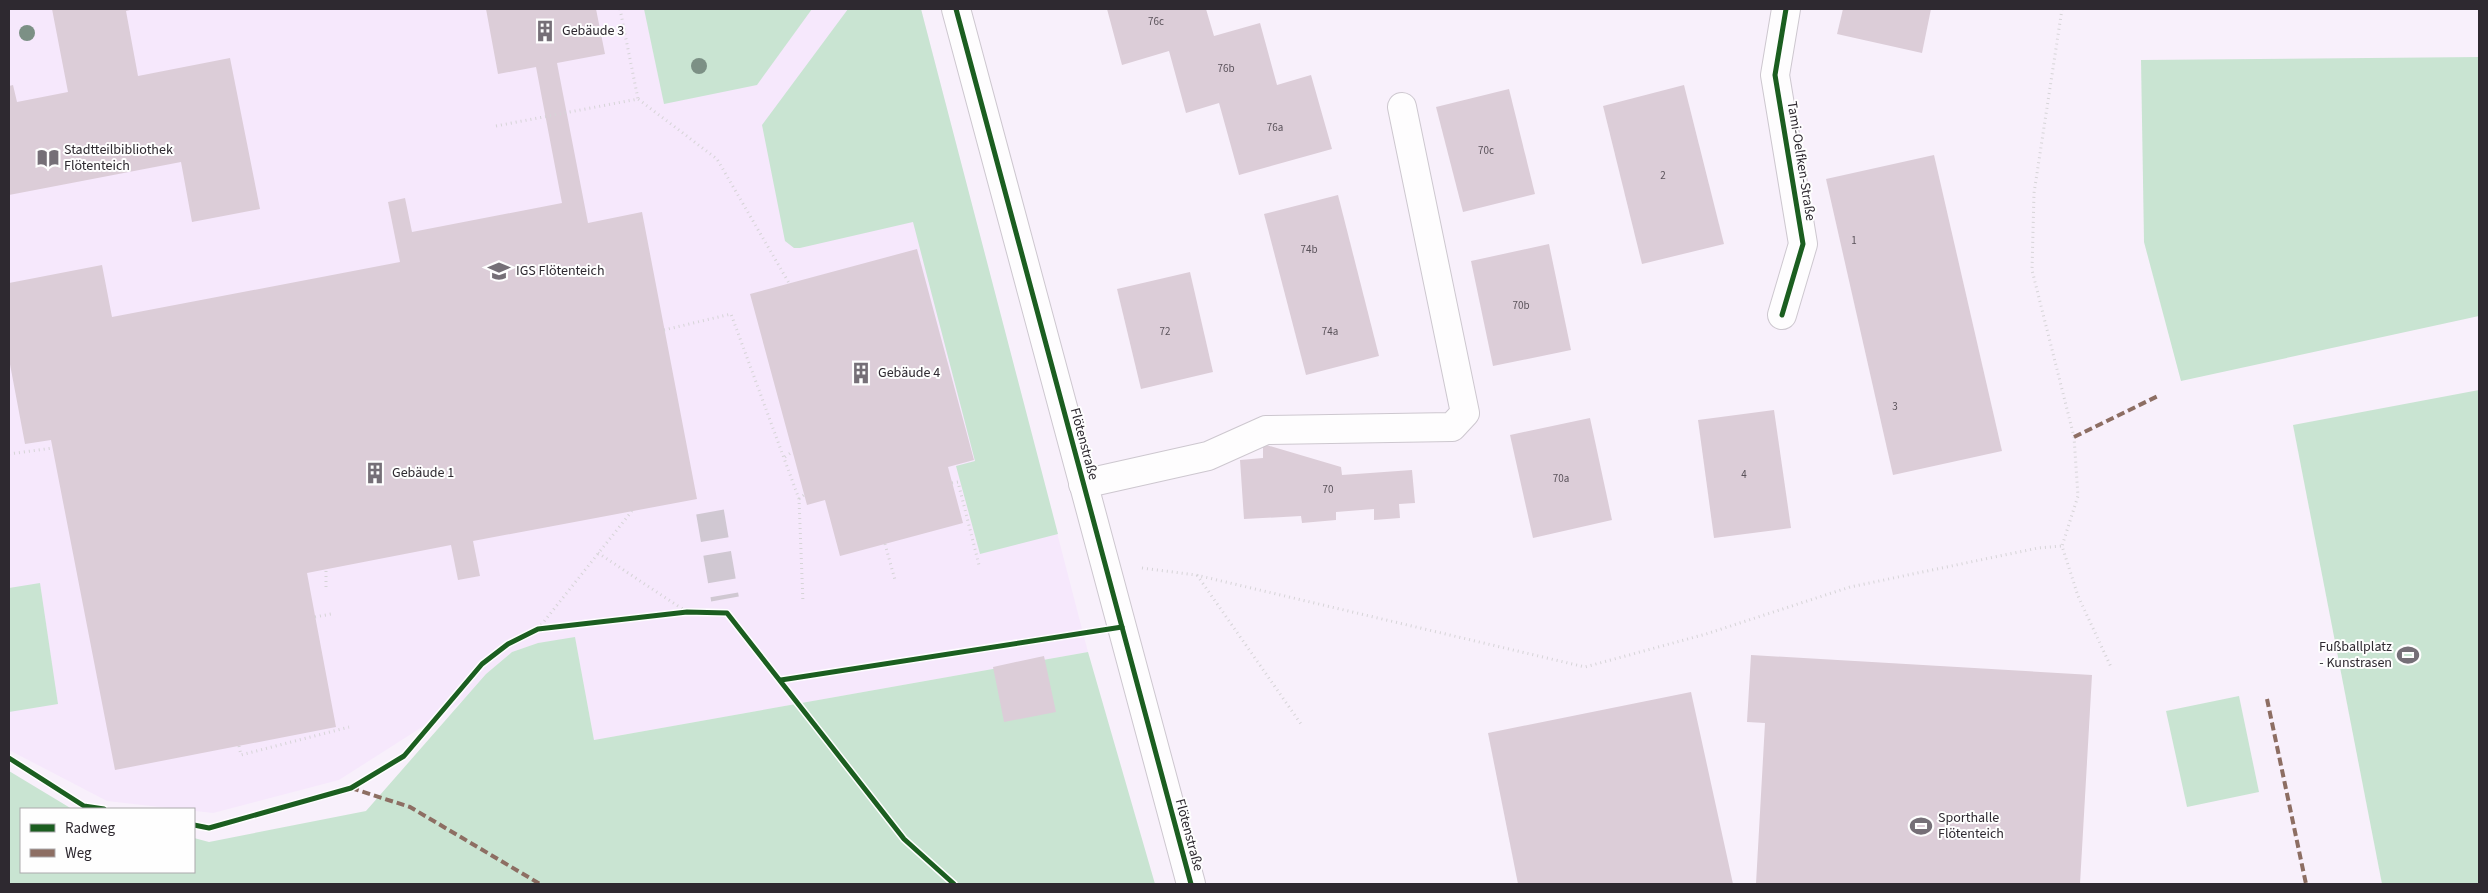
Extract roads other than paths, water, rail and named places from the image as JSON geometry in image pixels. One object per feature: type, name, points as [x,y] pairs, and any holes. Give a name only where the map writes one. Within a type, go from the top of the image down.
[{"type":"street","name":"Flötenstraße","points":[[956,9],[1191,884]]},
{"type":"street","name":"Tami-Oelfken-Straße","points":[[1782,315],[1803,244],[1776,75],[1786,9]]},
{"type":"street","points":[[1083,484],[1208,456],[1266,430],[1452,427],[1465,413],[1402,107]]},
{"type":"tunnel","points":[[710,512],[725,599]]},
{"type":"place","name":"Gebäude 3","points":[[545,31]]},
{"type":"place","name":"Stadtteilbibliothek Flötenteich","points":[[48,158]]},
{"type":"place","name":"IGS Flötenteich","points":[[499,271]]},
{"type":"place","name":"Gebäude 4","points":[[861,373]]},
{"type":"place","name":"Gebäude 1","points":[[375,473]]},
{"type":"place","name":"Fußballplatz - Kunstrasen","points":[[2408,655]]},
{"type":"place","name":"Sporthalle Flötenteich","points":[[1921,826]]}]
